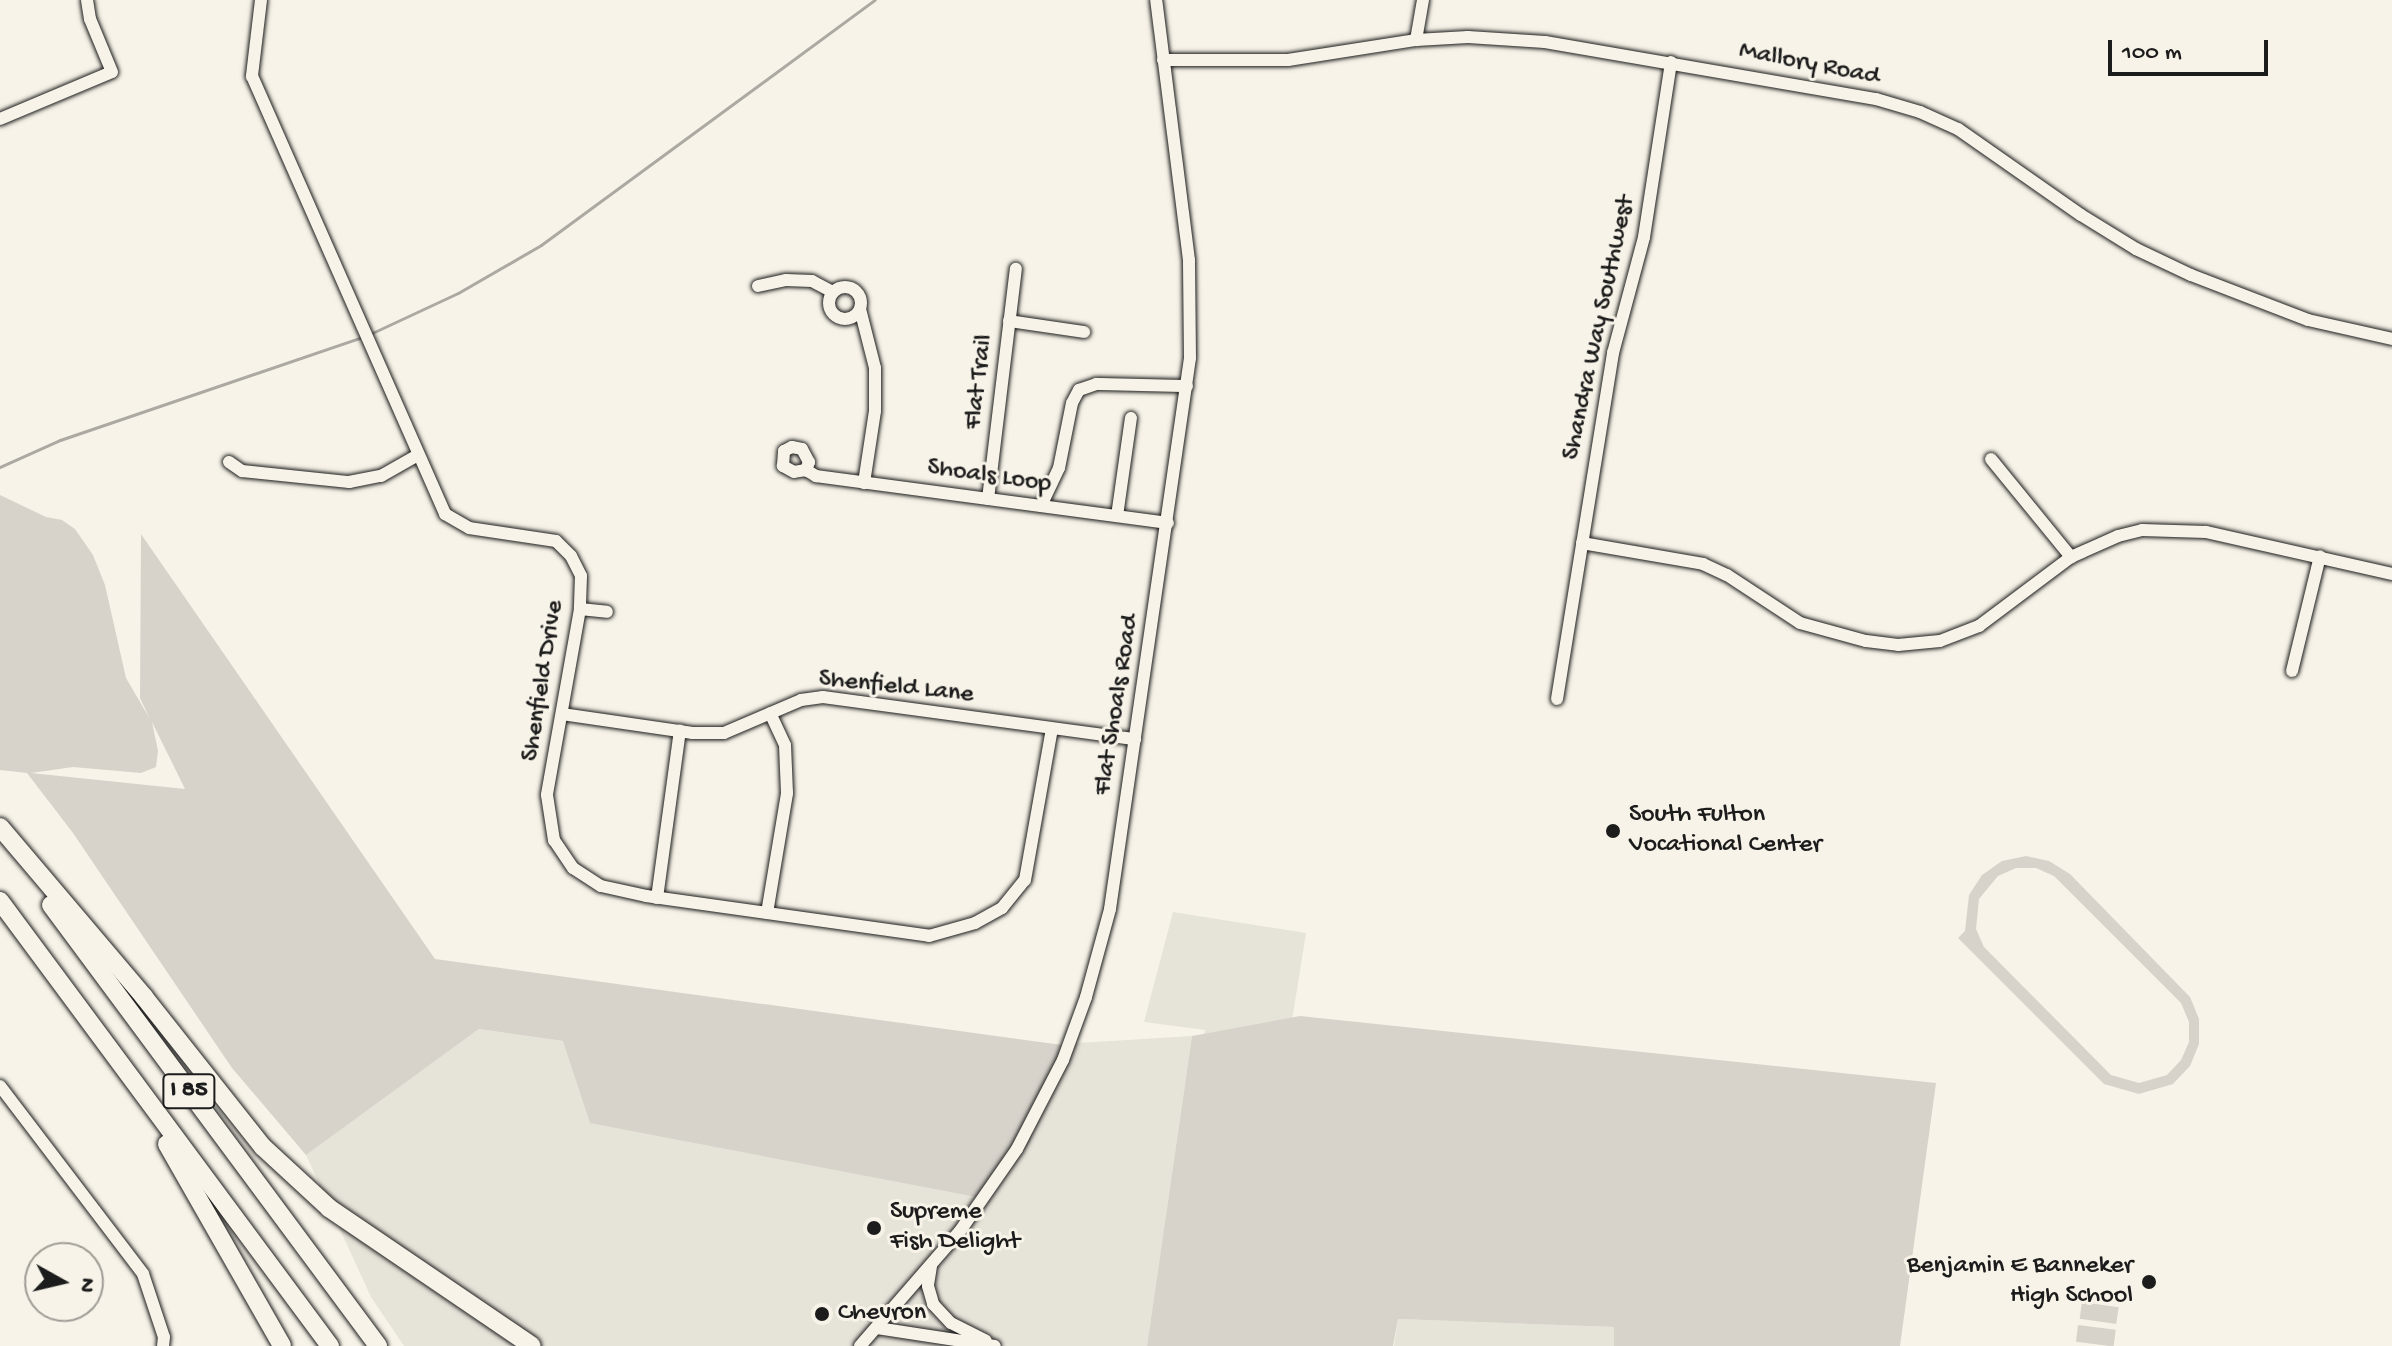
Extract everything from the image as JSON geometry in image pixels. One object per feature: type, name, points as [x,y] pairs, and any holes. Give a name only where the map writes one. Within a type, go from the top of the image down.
[{"type":"highway","points":[[0,827],[144,997],[263,1147],[329,1208],[532,1346]]},
{"type":"highway","name":"I 85","points":[[0,836],[378,1346]]},
{"type":"highway","name":"I 85","points":[[0,901],[330,1346]]},
{"type":"highway","points":[[124,1069],[282,1346]]},
{"type":"street","points":[[0,119],[112,72],[90,19],[87,0]]},
{"type":"street","name":"Shenfield Drive","points":[[261,0],[252,76],[445,514],[469,528],[556,541],[571,556],[581,576],[580,609],[547,795],[554,840],[573,868],[601,886],[657,898],[929,936],[975,923],[1002,908],[1025,880],[1052,729]]},
{"type":"street","name":"Flat Shoals Road","points":[[860,1346],[931,1266],[990,1191],[1017,1149],[1063,1060],[1090,986],[1110,909],[1187,386],[1192,311],[1189,260],[1156,0]]},
{"type":"street","points":[[1416,40],[1423,0]]},
{"type":"street","name":"Mallory Road","points":[[1163,60],[1288,60],[1416,40],[1468,37],[1545,42],[1876,99],[1931,116],[1985,144],[2081,215],[2141,251],[2191,275],[2308,320],[2392,339]]},
{"type":"street","name":"Shandra Way Southwest","points":[[1557,699],[1613,353],[1644,237],[1671,62]]},
{"type":"street","name":"Flat Trail","points":[[988,499],[1016,269]]},
{"type":"street","points":[[758,286],[786,280],[812,281],[833,292]]},
{"type":"street","points":[[860,309],[853,317],[838,318],[829,307],[833,292],[842,287],[853,289],[860,298],[875,368],[875,411],[864,483]]},
{"type":"street","points":[[1009,321],[1084,332]]},
{"type":"street","points":[[1041,506],[1059,468],[1072,403],[1079,390],[1096,384],[1187,386]]},
{"type":"street","points":[[1117,516],[1131,418]]},
{"type":"street","points":[[229,462],[242,471],[349,482],[381,476],[418,455]]},
{"type":"street","points":[[1991,459],[2071,557]]},
{"type":"street","name":"Shoals Loop","points":[[806,470],[816,476],[1168,523]]},
{"type":"street","points":[[1582,543],[1703,564],[1727,575],[1800,623],[1866,641],[1898,645],[1940,641],[1979,626],[2071,557],[2118,536],[2171,528],[2320,556],[2392,574]]},
{"type":"street","points":[[2292,671],[2320,556]]},
{"type":"street","points":[[580,609],[607,612]]},
{"type":"street","name":"Shenfield Lane","points":[[562,714],[680,731],[724,733],[801,700],[823,697],[1135,739]]},
{"type":"street","points":[[767,913],[787,793],[785,745],[770,713]]},
{"type":"street","points":[[657,898],[680,731]]},
{"type":"street","points":[[0,1086],[143,1274],[164,1337],[163,1346]]},
{"type":"street","points":[[931,1266],[928,1286],[933,1304],[951,1323],[996,1346]]},
{"type":"street","points":[[877,1328],[996,1346]]},
{"type":"shaded area","points":[[0,495],[46,517],[62,520],[75,529],[93,555],[105,585],[126,678],[150,719],[140,698],[141,534],[435,959],[1062,1045],[1030,1142],[987,1199],[590,1123],[563,1041],[479,1029],[306,1155],[232,1068],[73,833],[27,773],[0,770]],"holes":[[[152,722],[185,789],[31,773],[73,767],[141,773],[156,767],[158,751]]]},
{"type":"shaded area","points":[[2026,856],[2049,861],[2070,874],[2190,997],[2199,1019],[2199,1044],[2190,1066],[2173,1084],[2139,1094],[2104,1084],[1958,938],[1965,931],[1969,895],[1982,875],[2002,861]],"holes":[[[2016,868],[2036,868],[2054,876],[2181,1003],[2189,1022],[2189,1042],[2181,1060],[2167,1075],[2139,1083],[2111,1075],[1984,947],[1976,929],[1979,899],[1998,876]]]},
{"type":"shaded area","points":[[1173,912],[1306,933],[1269,1165],[1182,1154],[1205,1030],[1144,1022]]},
{"type":"shaded area","points":[[1300,1016],[1936,1083],[1900,1346],[1614,1346],[1614,1327],[1398,1319],[1393,1346],[1147,1346],[1192,1036]]},
{"type":"shaded area","points":[[479,1029],[563,1041],[1030,1142],[1062,1044],[1192,1036],[1147,1346],[404,1346],[371,1297],[306,1155]]},
{"type":"shaded area","points":[[2082,1302],[2119,1307],[2116,1324],[2080,1319]]},
{"type":"shaded area","points":[[1398,1319],[1615,1327],[1614,1346],[1394,1346]]},
{"type":"shaded area","points":[[2078,1325],[2116,1330],[2114,1346],[2076,1342]]},
{"type":"waterway","points":[[370,334],[458,293],[541,245],[875,0]]},
{"type":"waterway","points":[[0,467],[60,440],[362,337]]},
{"type":"place","name":"South Fulton Vocational Center","points":[[1613,831]]},
{"type":"place","name":"Supreme Fish Delight","points":[[874,1228]]},
{"type":"place","name":"Benjamin E Banneker High School","points":[[2149,1282]]},
{"type":"place","name":"Chevron","points":[[822,1314]]}]
